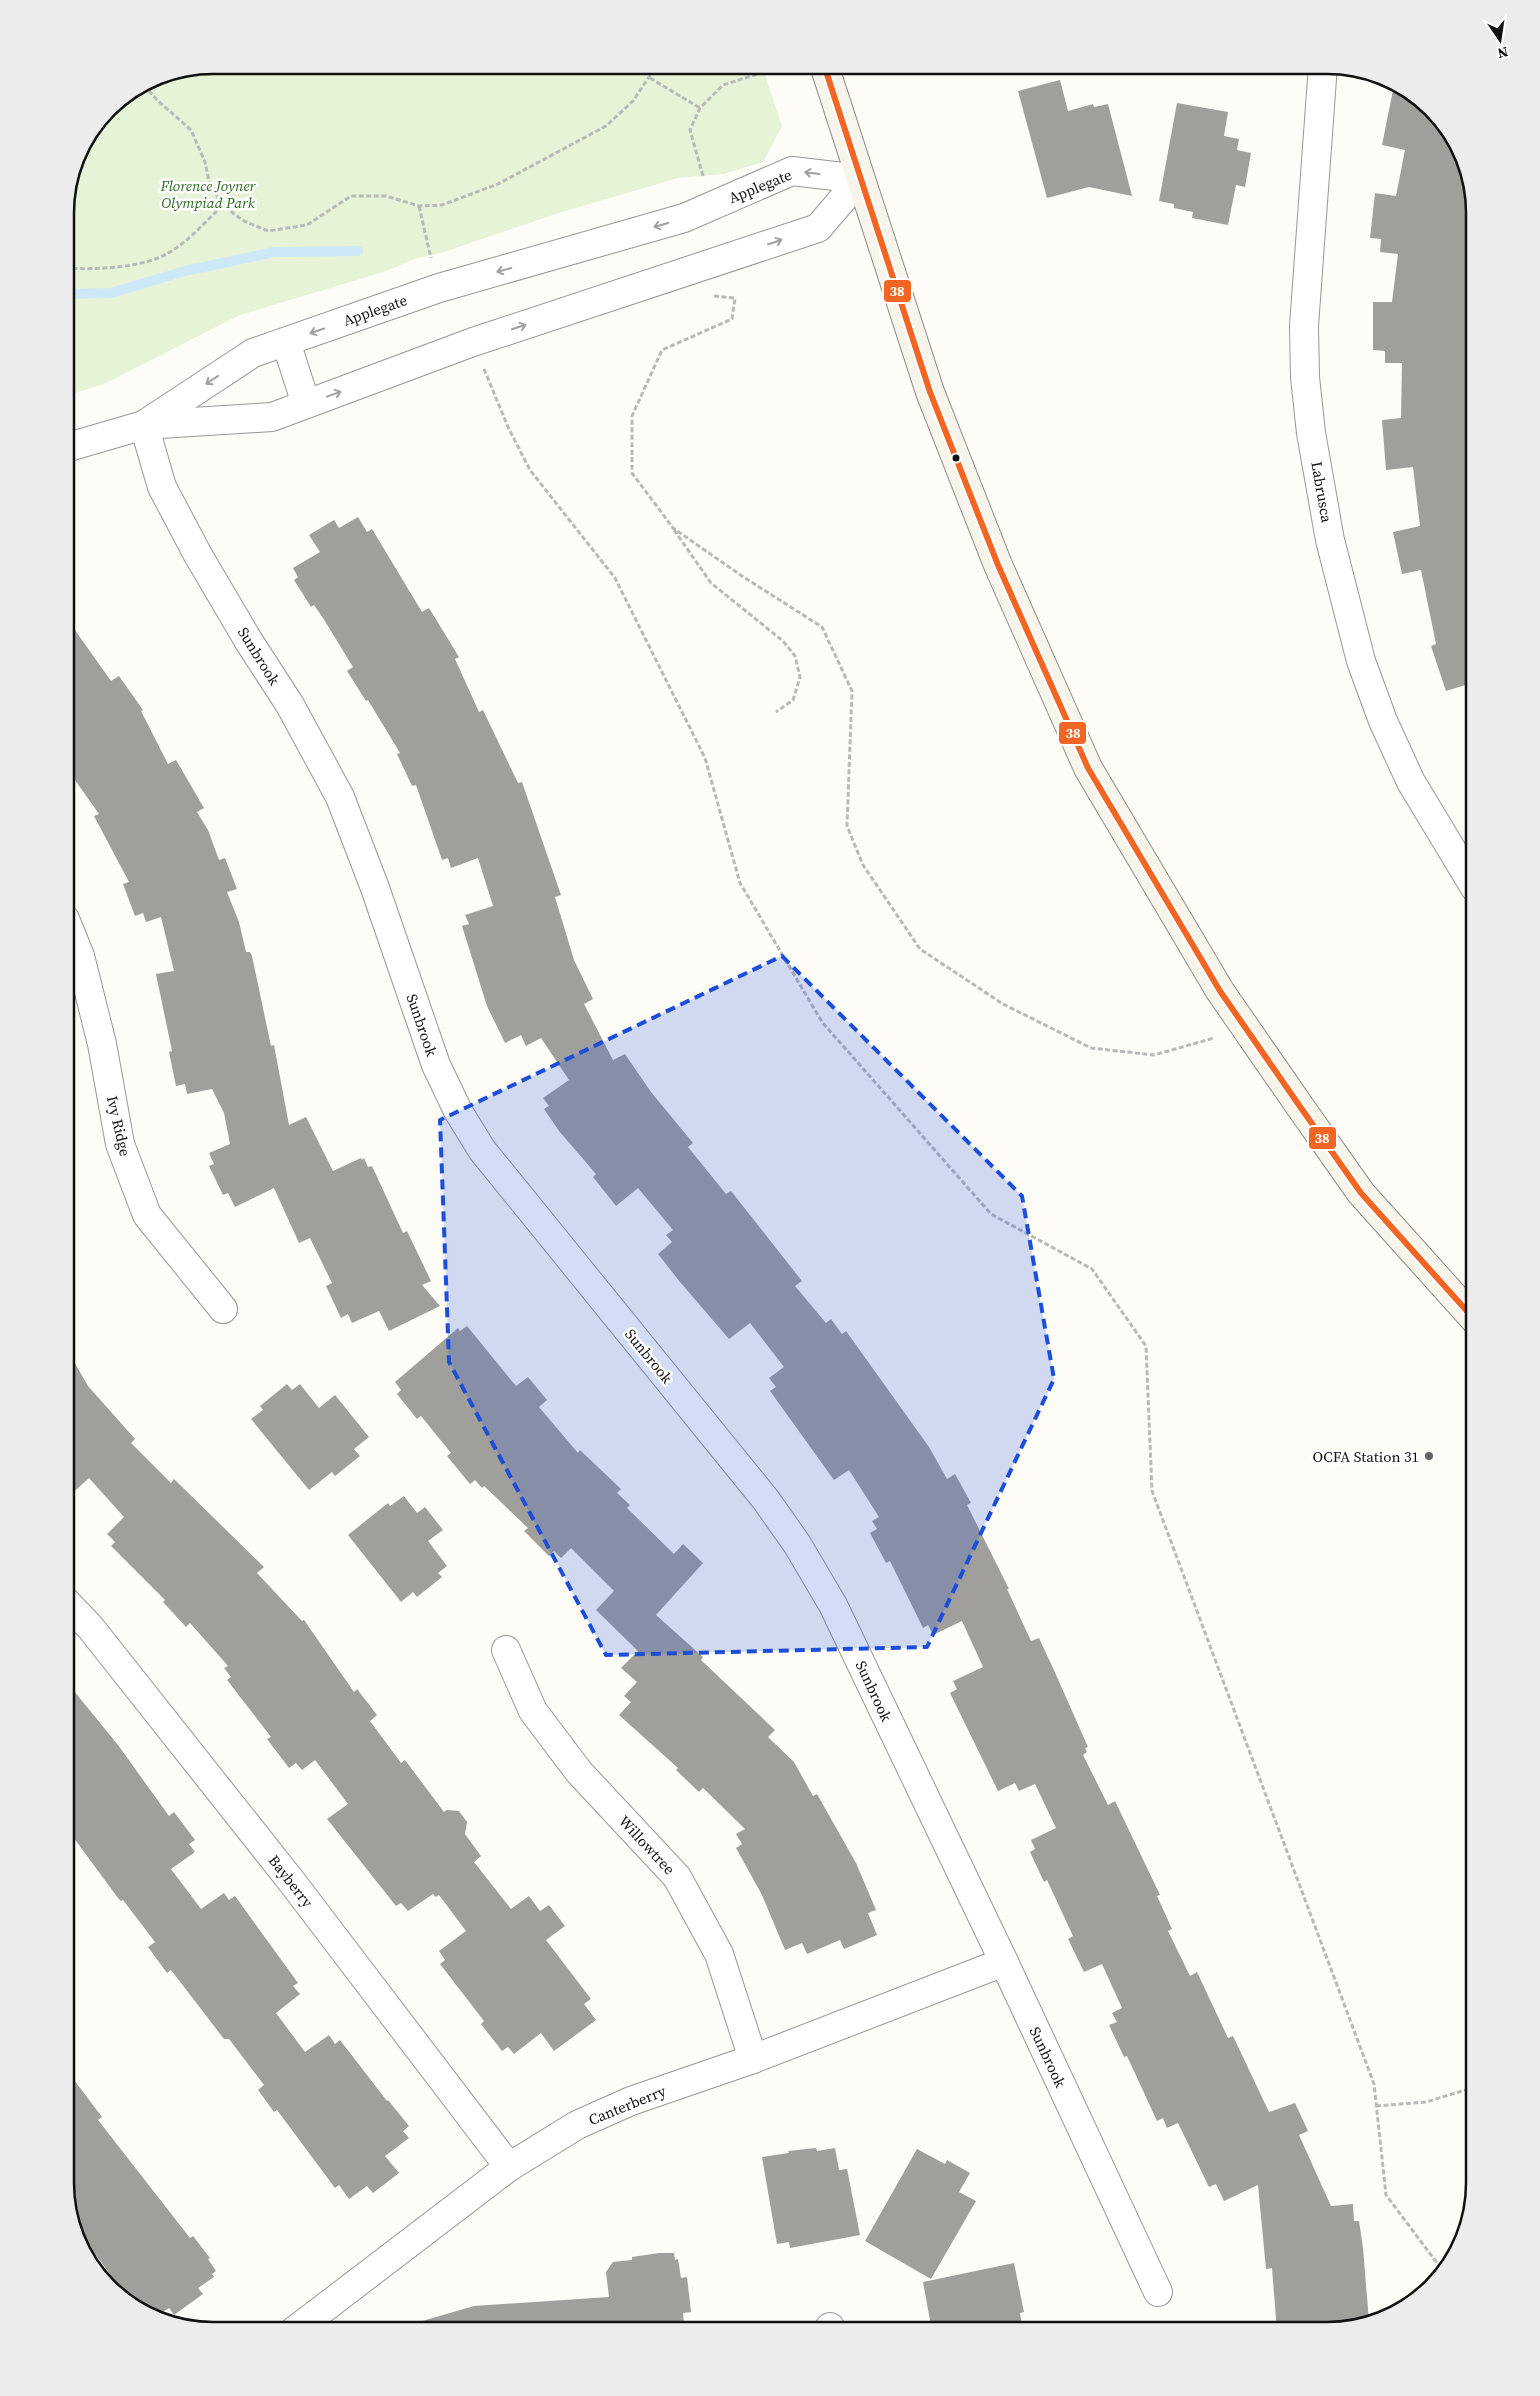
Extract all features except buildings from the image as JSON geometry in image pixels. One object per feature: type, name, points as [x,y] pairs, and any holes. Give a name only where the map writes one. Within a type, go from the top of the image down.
[{"type":"main road","points":[[827,74],[930,392],[998,564],[1088,768],[1220,991],[1361,1194],[1466,1310]]},
{"type":"street","name":"Labrusca","points":[[1322,74],[1304,326],[1305,377],[1311,433],[1330,540],[1361,661],[1383,721],[1411,782],[1466,873]]},
{"type":"street","name":"Applegate","points":[[144,425],[253,353],[439,288],[684,218],[792,171],[860,179]]},
{"type":"street","name":"Applegate","points":[[74,445],[144,425],[272,417],[473,342],[818,228],[860,179]]},
{"type":"street","points":[[286,342],[306,404]]},
{"type":"street","name":"Sunbrook","points":[[144,425],[162,487],[198,556],[290,705],[340,798],[375,888],[436,1065],[458,1111],[482,1150],[766,1500],[797,1544],[833,1605],[1004,1962],[1158,2292]]},
{"type":"street","name":"Ivy Ridge","points":[[74,941],[80,956],[102,1044],[120,1144],[147,1215],[223,1309]]},
{"type":"street","name":"Bayberry","points":[[74,1610],[90,1627],[292,1882],[510,2166]]},
{"type":"street","name":"Willowtree","points":[[506,1650],[533,1711],[579,1772],[677,1877],[719,1954],[753,2059]]},
{"type":"street","name":"Canterberry","points":[[306,2322],[510,2166],[578,2126],[631,2101],[753,2059],[1004,1962]]},
{"type":"path","points":[[148,89],[157,100],[191,130],[206,162],[209,181],[222,206],[244,221],[268,231],[307,225],[351,196],[386,196],[419,206],[442,205],[498,184],[606,126],[633,101],[652,74]]},
{"type":"path","points":[[703,176],[690,130],[700,108],[723,85],[758,74]]},
{"type":"path","points":[[650,78],[700,108]]},
{"type":"path","points":[[74,268],[96,269],[135,264],[169,253],[222,206]]},
{"type":"path","points":[[712,296],[735,298],[732,319],[662,350],[632,416],[632,473],[711,583],[783,640],[795,656],[800,677],[793,700],[776,712]]},
{"type":"path","points":[[473,342],[508,427],[530,470],[615,578],[705,758],[740,883],[822,1022],[991,1214],[1092,1269],[1146,1346],[1152,1491],[1370,2075],[1376,2106],[1386,2195],[1439,2266]]},
{"type":"path","points":[[484,369],[493,366]]},
{"type":"path","points":[[673,528],[742,576],[822,627],[852,691],[847,826],[863,865],[920,949],[1003,1004],[1091,1048],[1154,1055],[1246,1029]]},
{"type":"path","points":[[1376,2106],[1426,2102],[1466,2090]]},
{"type":"highlighted area","points":[[782,956],[1022,1196],[1054,1379],[927,1647],[606,1655],[449,1362],[440,1120]]},
{"type":"green space","name":"Florence Joyner Olympiad Park","points":[[213,74],[765,74],[782,126],[763,162],[724,174],[678,178],[559,213],[444,252],[415,259],[384,272],[240,315],[104,384],[74,393],[75,195],[78,177],[92,143],[108,121],[121,108],[151,88],[177,78]]},
{"type":"waterway","points":[[74,294],[111,293],[185,271],[274,252],[358,251]]},
{"type":"transit line","name":"38","points":[[827,74],[930,392],[998,565],[1088,768],[1220,991],[1301,1108],[1361,1193],[1466,1310]]},
{"type":"place","name":"OCFA Station 31","points":[[1429,1456]]}]
